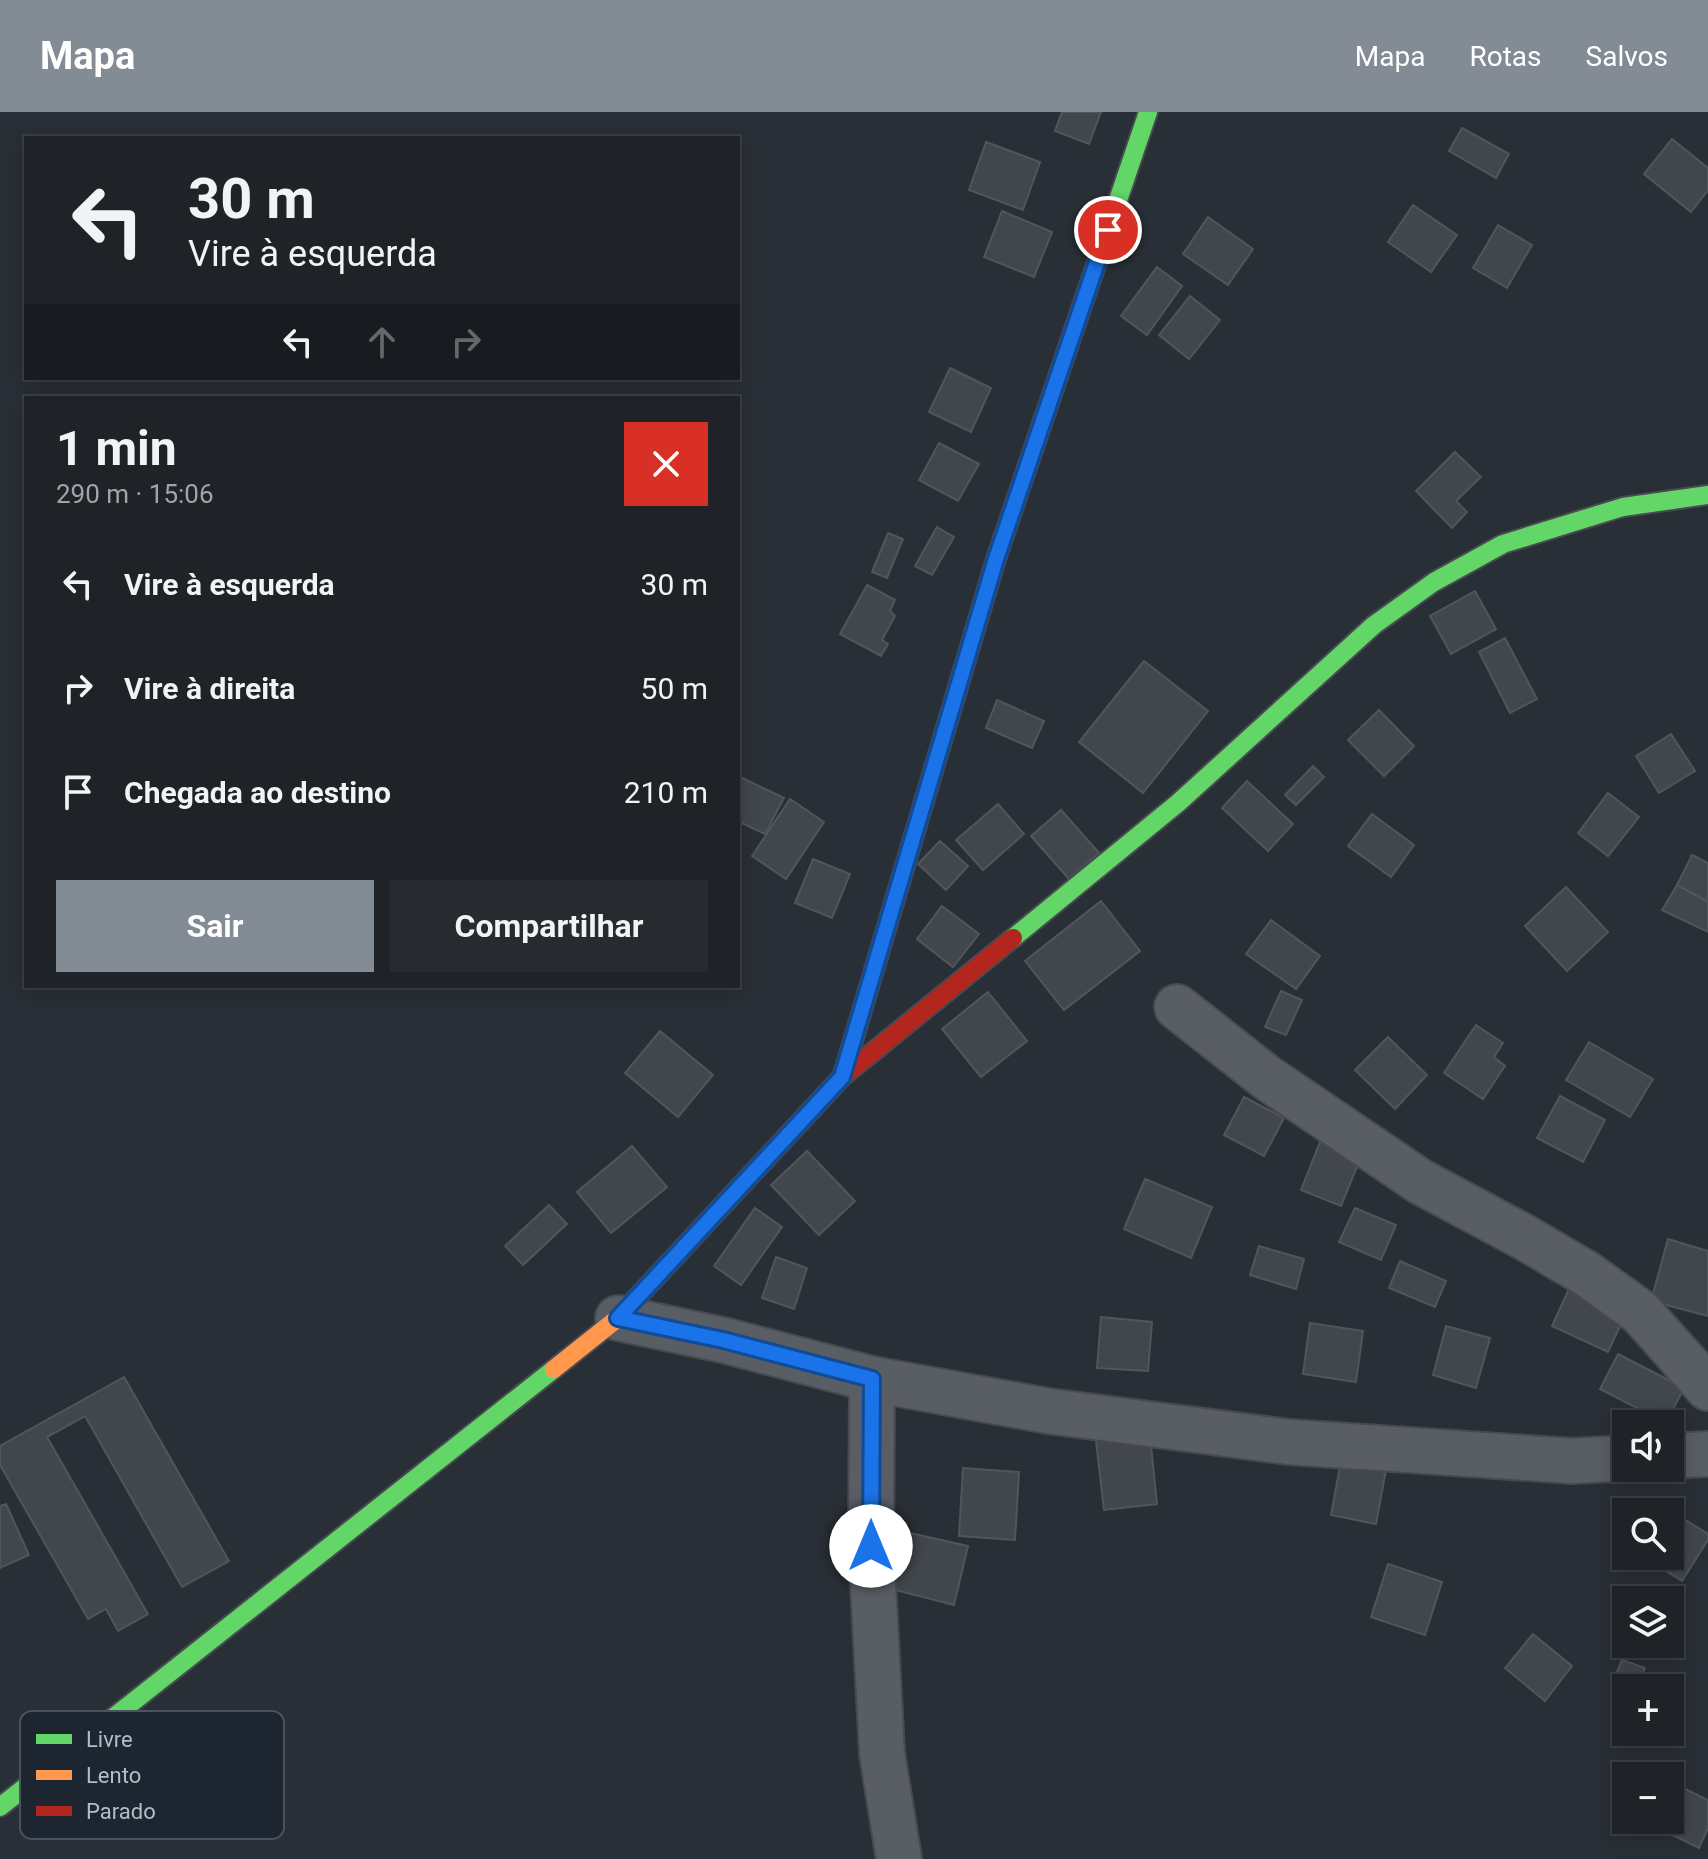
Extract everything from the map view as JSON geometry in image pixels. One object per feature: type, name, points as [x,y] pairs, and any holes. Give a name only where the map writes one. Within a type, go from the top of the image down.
[{"type":"street","points":[[842,1077],[996,559],[1148,112]]},
{"type":"street","points":[[120,1711],[618,1318],[842,1077],[1178,803],[1374,625],[1434,582],[1503,544],[1623,507],[1708,495]]},
{"type":"street","points":[[1177,1007],[1266,1077],[1396,1166],[1587,1274],[1640,1312],[1708,1388]]},
{"type":"street","points":[[618,1318],[723,1340],[872,1379],[1048,1411],[1289,1442],[1572,1461],[1612,1459]]},
{"type":"street","points":[[872,1379],[871,1546],[882,1753],[899,1859]]},
{"type":"street","points":[[1684,1455],[1708,1454]]},
{"type":"street","points":[[2,1804],[20,1790]]},
{"type":"building","points":[[1062,112],[1101,112],[1089,144],[1055,131]]},
{"type":"building","points":[[1462,128],[1509,154],[1496,178],[1449,151]]},
{"type":"building","points":[[1672,139],[1708,168],[1708,190],[1691,212],[1644,174]]},
{"type":"building","points":[[986,142],[1040,162],[1023,210],[969,190]]},
{"type":"building","points":[[1413,205],[1457,235],[1431,272],[1388,242]]},
{"type":"building","points":[[1002,211],[1052,232],[1034,277],[984,257]]},
{"type":"building","points":[[1208,217],[1253,249],[1228,285],[1183,254]]},
{"type":"building","points":[[1498,225],[1532,245],[1507,288],[1473,268]]},
{"type":"building","points":[[1157,267],[1182,286],[1147,335],[1121,316]]},
{"type":"building","points":[[1190,296],[1220,320],[1189,359],[1159,335]]},
{"type":"building","points":[[950,368],[991,388],[971,432],[929,412]]},
{"type":"building","points":[[939,443],[979,464],[958,501],[919,480]]},
{"type":"building","points":[[1455,452],[1481,477],[1456,501],[1467,512],[1452,528],[1416,491]]},
{"type":"building","points":[[937,527],[954,537],[932,575],[915,566]]},
{"type":"building","points":[[888,533],[903,539],[887,578],[872,572]]},
{"type":"building","points":[[867,585],[895,600],[890,611],[895,616],[882,640],[888,644],[881,656],[840,634]]},
{"type":"building","points":[[1475,591],[1496,629],[1451,654],[1430,616]]},
{"type":"building","points":[[1505,638],[1537,699],[1510,713],[1479,652]]},
{"type":"building","points":[[1144,661],[1208,711],[1143,793],[1079,742]]},
{"type":"building","points":[[997,700],[1044,721],[1032,748],[986,728]]},
{"type":"building","points":[[1379,710],[1414,746],[1384,776],[1348,740]]},
{"type":"building","points":[[1671,734],[1695,771],[1659,793],[1636,756]]},
{"type":"building","points":[[1313,766],[1324,777],[1296,805],[1285,795]]},
{"type":"building","points":[[740,777],[784,798],[765,834],[740,822]]},
{"type":"building","points":[[1247,781],[1293,824],[1268,851],[1222,808]]},
{"type":"building","points":[[1608,793],[1639,817],[1608,856],[1578,833]]},
{"type":"building","points":[[790,799],[824,822],[786,879],[752,856]]},
{"type":"building","points":[[998,804],[1024,834],[983,870],[956,840]]},
{"type":"building","points":[[1061,810],[1099,853],[1069,879],[1031,836]]},
{"type":"building","points":[[1372,814],[1414,845],[1391,877],[1348,846]]},
{"type":"building","points":[[940,841],[968,866],[946,890],[918,864]]},
{"type":"building","points":[[1692,855],[1708,863],[1708,902],[1677,885]]},
{"type":"building","points":[[813,859],[850,874],[832,918],[795,903]]},
{"type":"building","points":[[1677,885],[1708,902],[1708,932],[1662,910]]},
{"type":"building","points":[[1566,887],[1608,932],[1567,971],[1525,926]]},
{"type":"building","points":[[1101,901],[1140,951],[1064,1010],[1025,961]]},
{"type":"building","points":[[942,906],[979,934],[953,967],[917,939]]},
{"type":"building","points":[[1271,920],[1320,956],[1296,989],[1246,954]]},
{"type":"building","points":[[1281,991],[1302,1000],[1286,1035],[1265,1027]]},
{"type":"building","points":[[988,992],[1027,1041],[981,1077],[942,1029]]},
{"type":"building","points":[[1476,1025],[1503,1043],[1494,1057],[1505,1066],[1483,1099],[1444,1073]]},
{"type":"building","points":[[660,1031],[713,1075],[678,1117],[625,1073]]},
{"type":"building","points":[[1388,1037],[1427,1075],[1395,1109],[1355,1070]]},
{"type":"building","points":[[1589,1042],[1653,1079],[1630,1117],[1566,1080]]},
{"type":"building","points":[[1560,1096],[1605,1120],[1583,1162],[1537,1138]]},
{"type":"building","points":[[1244,1097],[1284,1118],[1264,1156],[1224,1135]]},
{"type":"building","points":[[1320,1142],[1361,1157],[1341,1206],[1301,1190]]},
{"type":"building","points":[[632,1146],[667,1187],[611,1233],[577,1192]]},
{"type":"building","points":[[807,1151],[855,1201],[819,1235],[771,1185]]},
{"type":"building","points":[[1145,1179],[1212,1207],[1191,1258],[1124,1229]]},
{"type":"building","points":[[549,1205],[567,1224],[523,1265],[505,1246]]},
{"type":"building","points":[[755,1208],[782,1227],[741,1285],[714,1266]]},
{"type":"building","points":[[1355,1208],[1396,1225],[1381,1260],[1339,1242]]},
{"type":"building","points":[[1668,1239],[1708,1251],[1708,1316],[1651,1301]]},
{"type":"building","points":[[1259,1246],[1304,1259],[1296,1289],[1250,1275]]},
{"type":"building","points":[[776,1257],[807,1268],[794,1309],[762,1298]]},
{"type":"building","points":[[1400,1261],[1446,1281],[1435,1307],[1389,1288]]},
{"type":"building","points":[[1573,1280],[1630,1305],[1608,1352],[1552,1326]]},
{"type":"building","points":[[1101,1317],[1152,1322],[1148,1371],[1097,1368]]},
{"type":"building","points":[[1310,1323],[1363,1331],[1356,1382],[1303,1374]]},
{"type":"building","points":[[1446,1326],[1490,1338],[1476,1388],[1433,1375]]},
{"type":"building","points":[[1618,1354],[1684,1388],[1673,1410],[1641,1410],[1600,1389]]},
{"type":"building","points":[[124,1377],[229,1561],[182,1587],[85,1416],[47,1437],[148,1614],[118,1631],[106,1609],[88,1619],[0,1465],[0,1446]]},
{"type":"building","points":[[1150,1436],[1157,1504],[1104,1510],[1096,1441]]},
{"type":"building","points":[[1342,1456],[1387,1464],[1376,1524],[1331,1515]]},
{"type":"building","points":[[963,1468],[1019,1472],[1015,1540],[959,1536]]},
{"type":"building","points":[[6,1504],[29,1555],[0,1568],[0,1506]]},
{"type":"building","points":[[1684,1519],[1708,1534],[1708,1540],[1682,1581],[1664,1570],[1684,1570]]},
{"type":"building","points":[[906,1532],[968,1546],[954,1605],[892,1589]]},
{"type":"building","points":[[1388,1564],[1442,1582],[1425,1635],[1371,1617]]},
{"type":"building","points":[[1533,1634],[1572,1666],[1545,1701],[1505,1668]]},
{"type":"building","points":[[1622,1660],[1645,1668],[1643,1674],[1616,1674]]},
{"type":"building","points":[[1684,1788],[1708,1800],[1708,1828],[1699,1848],[1670,1834],[1684,1834]]},
{"type":"traffic: fast","points":[[844,1071],[996,559],[1148,112]]},
{"type":"traffic: fast","points":[[1013,938],[1178,803],[1374,625],[1434,582],[1503,544],[1623,507],[1708,495]]},
{"type":"traffic: fast","points":[[121,1711],[554,1369]]},
{"type":"traffic: fast","points":[[0,1807],[20,1791]]},
{"type":"traffic: slow","points":[[554,1369],[618,1318],[842,1077],[844,1071]]},
{"type":"traffic: jam","points":[[842,1077],[1013,938]]},
{"type":"route","points":[[871,1546],[872,1379],[723,1340],[618,1318],[842,1077],[996,559],[1108,230]]}]
